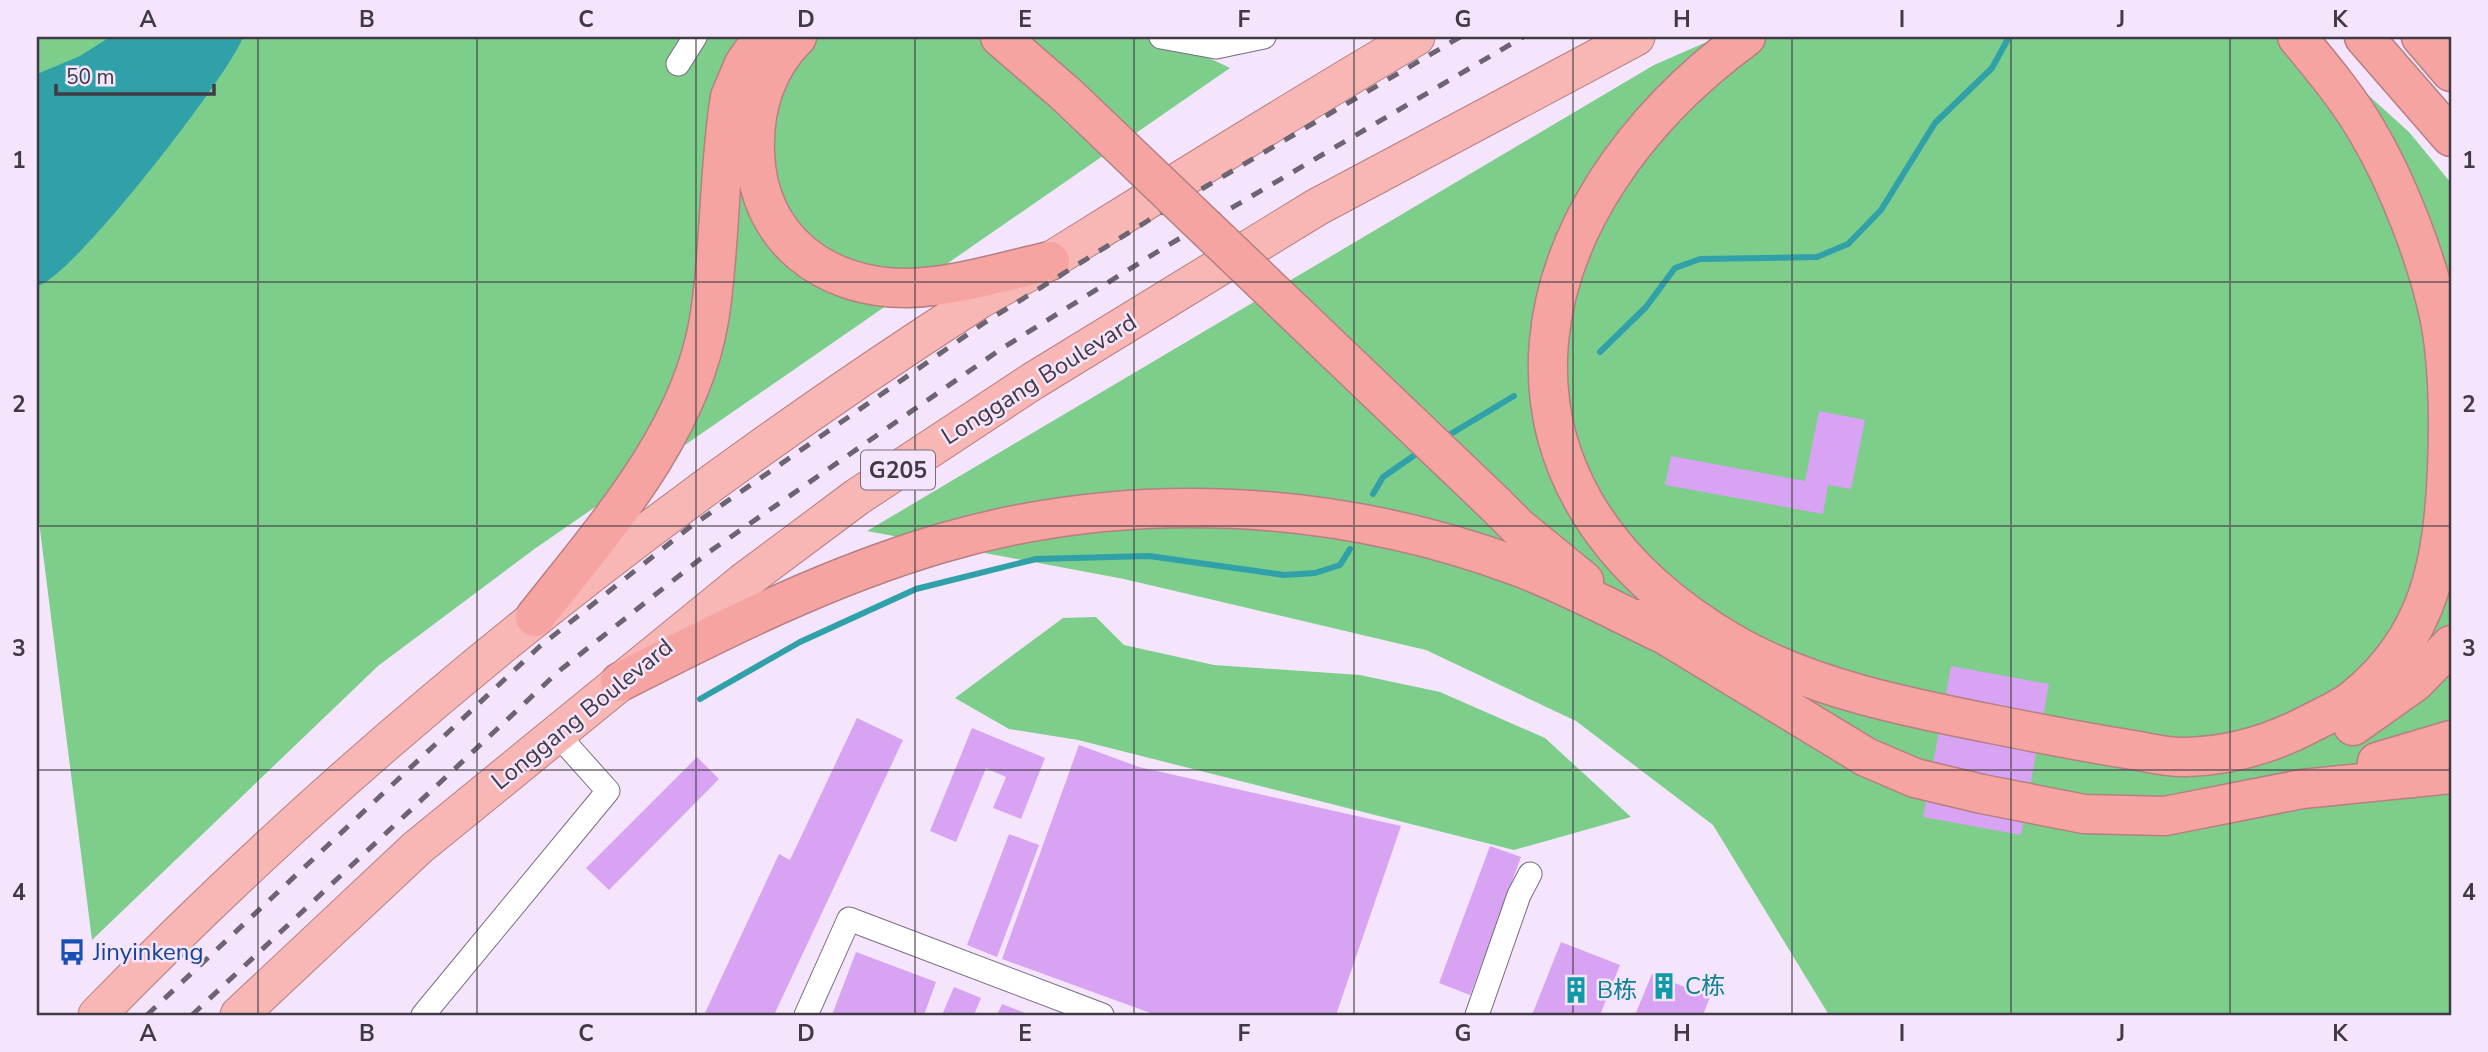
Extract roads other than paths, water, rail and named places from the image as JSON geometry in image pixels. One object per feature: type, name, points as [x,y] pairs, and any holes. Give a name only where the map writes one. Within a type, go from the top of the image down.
[{"type":"highway","points":[[535,617],[646,467],[688,390],[709,320],[730,97],[744,64],[763,37]]},
{"type":"highway","points":[[797,37],[785,49],[768,77],[754,136],[760,192],[770,218],[787,242],[811,261],[841,277],[869,284],[907,288],[937,285],[1050,261]]},
{"type":"highway","points":[[1000,37],[1075,88]]},
{"type":"highway","points":[[1034,37],[1075,88],[1502,497],[1610,577],[1679,620],[1785,667],[1894,704],[2098,745],[2182,758],[2251,756],[2284,752],[2322,742],[2364,720],[2415,682],[2451,645]]},
{"type":"highway","points":[[97,1015],[171,939],[370,754],[535,617],[811,414],[979,300],[1050,261],[1280,117],[1416,37]]},
{"type":"highway","name":"Longgang Boulevard","points":[[239,1015],[417,848],[743,582],[857,497],[1033,381],[1317,206],[1636,37]]},
{"type":"highway","points":[[1733,643],[1644,578],[1608,537],[1577,488],[1553,433],[1546,378],[1562,272],[1581,224],[1614,167],[1666,104],[1746,37]]},
{"type":"highway","points":[[2182,758],[2233,752],[2280,739],[2351,701],[2396,660],[2428,599],[2445,528],[2449,421],[2440,321],[2413,229],[2367,131],[2297,37]]},
{"type":"highway","points":[[2364,37],[2451,137]]},
{"type":"highway","points":[[2421,37],[2451,72]]},
{"type":"highway","points":[[1502,497],[1518,527],[1600,593],[1659,632],[1867,757],[1915,778],[2084,814],[2165,816],[2302,789],[2451,774]]},
{"type":"highway","points":[[620,682],[793,597],[942,543],[1026,522],[1100,511],[1183,507],[1335,517],[1443,545],[1519,567],[1659,632]]},
{"type":"highway","points":[[2302,789],[2350,771],[2451,740]]},
{"type":"street","points":[[678,64],[695,37]]},
{"type":"street","points":[[1161,37],[1216,47],[1264,37]]},
{"type":"street","points":[[424,1015],[608,791],[558,735]]},
{"type":"street","points":[[1477,1015],[1519,895],[1530,874]]},
{"type":"street","points":[[806,1015],[849,919],[1102,1015]]},
{"type":"water","points":[[110,37],[243,37],[210,91],[148,173],[82,250],[55,275],[37,286],[37,74],[80,56]]},
{"type":"waterway","points":[[1600,352],[1646,307],[1675,268],[1700,259],[1817,257],[1848,244],[1881,210],[1935,123],[1992,68],[2009,37]]},
{"type":"waterway","points":[[1444,438],[1514,396]]},
{"type":"waterway","points":[[1373,494],[1383,477],[1422,450]]},
{"type":"waterway","points":[[700,699],[800,642],[916,589],[1036,559],[1149,556],[1284,575],[1315,573],[1340,565],[1350,549]]},
{"type":"railway","points":[[147,1015],[539,647],[690,527],[984,323],[1149,220],[1460,37]]},
{"type":"railway","points":[[192,1015],[559,671],[709,552],[1001,349],[1165,247],[1523,37]]},
{"type":"place","name":"Jinyinkeng","points":[[72,952]]},
{"type":"place","name":"C栋","points":[[1664,986]]},
{"type":"place","name":"B栋","points":[[1576,990]]}]
